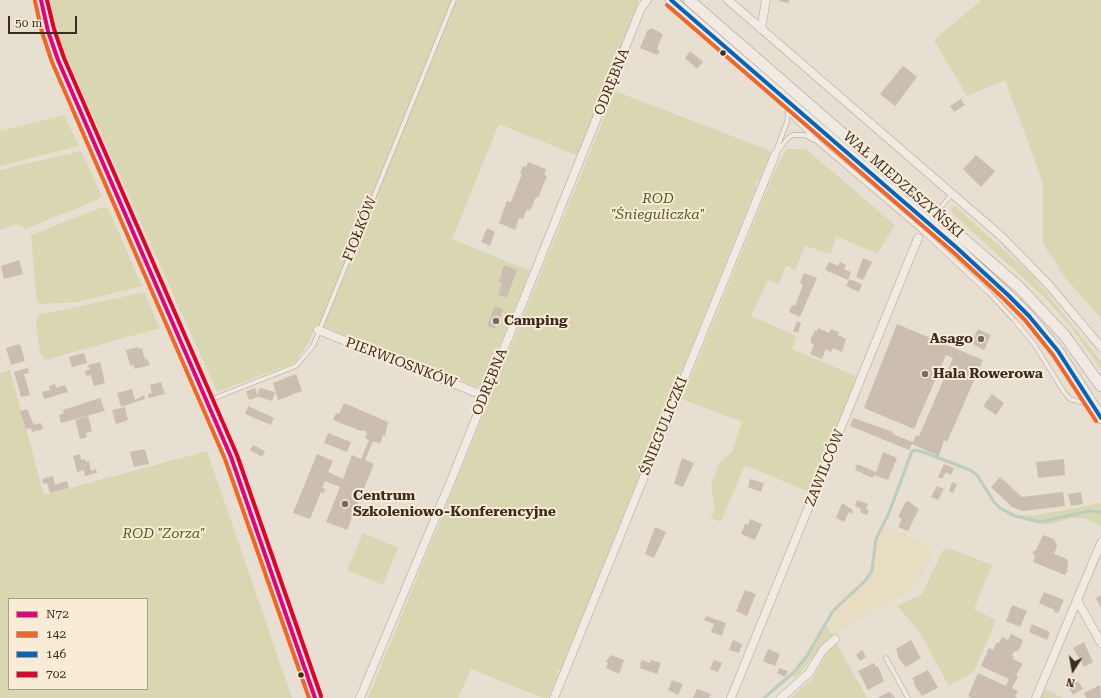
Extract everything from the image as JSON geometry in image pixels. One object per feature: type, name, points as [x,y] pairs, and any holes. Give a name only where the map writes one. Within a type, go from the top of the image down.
[{"type":"main road","name":"WAŁ MIEDZESZYŃSKI","points":[[671,0],[789,107],[1008,295],[1054,347],[1101,418]]},
{"type":"main road","name":"WAŁ MIEDZESZYŃSKI","points":[[689,0],[936,213],[1038,306],[1065,336],[1101,386]]},
{"type":"street","points":[[41,0],[48,31],[58,60],[207,401],[244,491],[315,698]]},
{"type":"street","name":"ODRĘBNA","points":[[360,698],[485,396],[642,8],[647,0]]},
{"type":"street","points":[[728,0],[1021,255],[1048,284],[1101,347]]},
{"type":"street","points":[[761,29],[766,0]]},
{"type":"street","name":"ŚNIEGULICZKI","points":[[554,698],[775,155]]},
{"type":"street","name":"ZAWILCÓW","points":[[731,698],[918,238]]},
{"type":"street","name":"PIERWIOSNKÓW","points":[[318,330],[485,396]]},
{"type":"street","points":[[1036,698],[1101,542]]},
{"type":"street","points":[[1077,600],[1101,643]]},
{"type":"street","points":[[781,698],[809,673],[823,650],[836,639]]},
{"type":"lane","name":"FIOŁKÓW","points":[[207,401],[296,366],[313,346],[318,330],[454,0]]},
{"type":"lane","points":[[789,107],[820,144]]},
{"type":"lane","points":[[775,155],[787,122],[789,107]]},
{"type":"lane","points":[[775,155],[788,138],[798,134],[805,135],[820,144],[920,229],[989,293],[1034,344],[1070,399],[1080,402],[1091,402]]},
{"type":"lane","points":[[936,213],[952,194]]},
{"type":"lane","points":[[918,238],[920,229]]},
{"type":"lane","points":[[886,658],[908,698]]},
{"type":"shaded area","points":[[881,524],[932,547],[928,555],[930,557],[918,583],[895,600],[848,625],[833,636],[825,624],[838,601],[869,576],[874,540]]},
{"type":"green space","points":[[50,0],[638,0],[637,8],[578,156],[499,124],[452,239],[530,271],[482,389],[317,324],[308,344],[294,363],[217,392],[54,29]]},
{"type":"green space","points":[[982,0],[1101,0],[1101,318],[1060,272],[1059,267],[1043,244],[1043,183],[1005,80],[967,96],[934,40]]},
{"type":"green space","name":"ROD \"Śnieguliczka\"","points":[[615,91],[771,151],[760,179],[756,182],[756,188],[561,669],[557,671],[558,676],[548,698],[543,698],[471,669],[458,698],[368,698]]},
{"type":"green space","points":[[64,115],[79,146],[0,166],[0,131]]},
{"type":"green space","points":[[786,149],[806,149],[895,225],[877,254],[836,236],[831,254],[805,246],[795,270],[786,265],[779,285],[768,280],[751,316],[796,336],[792,349],[858,377],[811,493],[745,465],[721,522],[711,518],[715,507],[711,486],[719,463],[730,454],[734,447],[742,422],[682,399],[772,178]]},
{"type":"green space","points":[[81,151],[102,196],[97,200],[25,229],[18,224],[0,230],[0,170]]},
{"type":"green space","points":[[955,206],[1033,276],[1101,361],[1101,369],[1069,324],[1043,296],[953,214],[951,209]]},
{"type":"green space","points":[[100,208],[108,208],[142,286],[77,302],[39,304],[36,296],[31,235]]},
{"type":"green space","points":[[144,292],[160,328],[45,360],[40,353],[36,323],[39,314]]},
{"type":"green space","name":"ROD \"Zorza\"","points":[[10,370],[44,495],[207,451],[292,698],[0,698],[0,373]]},
{"type":"green space","points":[[1101,503],[1101,526],[1083,518],[1071,518],[1049,525],[1005,515],[1038,515]]},
{"type":"green space","points":[[363,533],[398,548],[383,585],[347,570]]},
{"type":"green space","points":[[951,549],[992,565],[974,609],[996,620],[974,672],[949,686],[917,628],[897,606],[922,594],[943,550]]},
{"type":"green space","points":[[825,624],[833,636],[821,647],[796,678],[792,676],[810,652]]},
{"type":"green space","points":[[836,642],[867,698],[791,698],[812,679],[830,649]]},
{"type":"green space","points":[[1044,689],[1064,698],[1040,698]]},
{"type":"building","points":[[789,0],[789,3],[779,1]]},
{"type":"building","points":[[651,28],[663,34],[657,49],[660,51],[658,55],[640,48],[647,31]]},
{"type":"building","points":[[690,51],[703,62],[697,69],[685,58]]},
{"type":"building","points":[[903,66],[917,77],[895,106],[880,94]]},
{"type":"building","points":[[961,99],[965,105],[954,112],[950,106]]},
{"type":"building","points":[[976,155],[995,171],[981,187],[963,169]]},
{"type":"building","points":[[528,162],[546,169],[544,175],[547,176],[538,198],[536,197],[530,211],[527,209],[523,219],[519,218],[515,230],[499,223],[507,201],[511,202],[522,174],[520,174],[523,166],[526,167]]},
{"type":"building","points":[[487,228],[495,232],[490,246],[481,242]]},
{"type":"building","points":[[863,258],[872,262],[863,280],[856,277]]},
{"type":"building","points":[[19,260],[23,274],[4,279],[1,266]]},
{"type":"building","points":[[829,262],[838,266],[840,262],[846,265],[844,269],[851,272],[848,280],[825,270]]},
{"type":"building","points":[[504,265],[517,270],[507,297],[498,295],[502,283],[499,282],[499,279],[501,278]]},
{"type":"building","points":[[804,273],[817,278],[800,317],[789,312],[792,305],[795,306],[803,285],[800,283]]},
{"type":"building","points":[[849,279],[862,284],[859,292],[846,286]]},
{"type":"building","points":[[495,306],[503,310],[495,329],[487,326]]},
{"type":"building","points":[[797,321],[801,323],[798,333],[793,331]]},
{"type":"building","points":[[897,324],[983,360],[947,442],[944,440],[939,456],[912,444],[909,450],[850,426],[853,418],[893,432],[892,434],[913,442],[916,435],[919,436],[953,358],[946,355],[914,429],[864,408]]},
{"type":"building","points":[[818,328],[829,333],[831,329],[839,332],[838,335],[846,339],[842,352],[833,348],[831,352],[826,349],[822,359],[810,354],[814,345],[811,343],[811,339],[815,330],[817,331]]},
{"type":"building","name":"Asago","points":[[978,329],[991,335],[984,350],[971,343]]},
{"type":"building","points":[[20,344],[25,361],[11,365],[6,348]]},
{"type":"building","points":[[138,347],[138,349],[142,348],[144,357],[148,360],[150,365],[135,369],[133,365],[130,365],[126,350]]},
{"type":"building","points":[[84,353],[87,363],[72,367],[69,357]]},
{"type":"building","points":[[100,362],[105,383],[94,386],[91,375],[86,376],[85,371],[90,370],[88,365]]},
{"type":"building","points":[[28,368],[29,373],[24,374],[30,395],[21,397],[14,372]]},
{"type":"building","points":[[296,374],[302,391],[278,400],[273,383]]},
{"type":"building","points":[[161,382],[165,394],[149,398],[148,394],[152,393],[150,385]]},
{"type":"building","points":[[55,384],[56,388],[65,385],[68,392],[44,399],[42,392],[50,390],[49,386]]},
{"type":"building","points":[[255,388],[258,397],[249,400],[246,391]]},
{"type":"building","points":[[260,388],[275,392],[272,401],[257,396]]},
{"type":"building","points":[[132,389],[135,400],[144,395],[145,399],[121,407],[117,393]]},
{"type":"building","points":[[992,394],[1004,403],[996,415],[983,406]]},
{"type":"building","points":[[100,398],[105,411],[61,423],[59,415],[64,413],[63,410]]},
{"type":"building","points":[[344,403],[388,422],[385,436],[383,435],[380,444],[373,441],[365,460],[374,464],[347,530],[326,522],[340,487],[325,481],[322,488],[325,489],[324,493],[321,492],[310,519],[293,513],[317,454],[333,461],[328,472],[343,479],[352,455],[361,459],[369,440],[365,438],[367,432],[333,420],[336,413],[339,414]]},
{"type":"building","points":[[248,406],[274,418],[271,425],[245,414]]},
{"type":"building","points":[[125,407],[128,420],[116,424],[112,410]]},
{"type":"building","points":[[27,409],[34,425],[41,423],[43,429],[32,432],[31,428],[26,429],[20,411]]},
{"type":"building","points":[[88,416],[92,431],[86,433],[87,437],[80,439],[75,420]]},
{"type":"building","points":[[328,433],[351,442],[347,452],[324,443]]},
{"type":"building","points":[[253,445],[265,451],[262,457],[250,450]]},
{"type":"building","points":[[145,449],[149,464],[134,467],[130,452]]},
{"type":"building","points":[[883,452],[897,458],[888,480],[874,475],[873,478],[855,470],[857,464],[876,472]]},
{"type":"building","points":[[80,454],[81,460],[85,459],[86,462],[89,461],[91,471],[96,469],[97,473],[85,476],[84,470],[77,472],[73,456]]},
{"type":"building","points":[[682,458],[694,463],[683,487],[674,484]]},
{"type":"building","points":[[1064,459],[1065,475],[1038,478],[1036,462]]},
{"type":"building","points":[[944,464],[954,468],[951,475],[946,472],[942,479],[938,477]]},
{"type":"building","points":[[53,476],[55,485],[67,481],[69,488],[50,493],[47,483],[43,484],[42,479]]},
{"type":"building","points":[[1000,477],[1022,497],[1063,492],[1065,506],[1023,511],[1012,507],[991,487]]},
{"type":"building","points":[[750,479],[764,483],[761,492],[748,487]]},
{"type":"building","points":[[952,482],[957,484],[953,493],[949,491]]},
{"type":"building","points":[[937,486],[944,489],[938,500],[931,497]]},
{"type":"building","points":[[1081,492],[1083,504],[1071,506],[1068,494]]},
{"type":"building","points":[[857,500],[868,504],[866,509],[869,510],[867,515],[860,512],[861,509],[855,506]]},
{"type":"building","points":[[908,501],[919,509],[908,531],[898,527],[902,519],[898,517],[905,503]]},
{"type":"building","points":[[842,503],[853,510],[852,514],[849,512],[844,522],[836,518]]},
{"type":"building","points":[[750,519],[762,524],[755,540],[741,534],[745,524],[748,525]]},
{"type":"building","points":[[655,527],[666,532],[654,558],[645,554]]},
{"type":"building","points":[[1043,535],[1054,539],[1057,546],[1054,554],[1067,559],[1068,570],[1065,575],[1033,562],[1035,556],[1032,552],[1036,550]]},
{"type":"building","points":[[745,590],[756,594],[747,616],[736,611]]},
{"type":"building","points":[[1044,592],[1064,600],[1058,613],[1054,612],[1055,610],[1039,603]]},
{"type":"building","points":[[1101,595],[1101,608],[1096,598]]},
{"type":"building","points":[[1012,605],[1027,611],[1020,627],[1006,621]]},
{"type":"building","points":[[706,616],[726,623],[722,636],[711,632],[714,624],[704,620]]},
{"type":"building","points":[[1032,624],[1050,632],[1047,640],[1029,632]]},
{"type":"building","points":[[1011,634],[1023,640],[1020,648],[1016,652],[1014,651],[1012,656],[1014,657],[1013,659],[1023,664],[1016,675],[1018,676],[1012,688],[1018,691],[1015,696],[1017,698],[972,698],[968,696],[978,673],[1006,686],[1009,679],[981,666],[989,648],[993,650],[997,642],[999,643],[1002,637],[1008,640]]},
{"type":"building","points":[[733,640],[742,644],[739,653],[729,650]]},
{"type":"building","points":[[911,640],[921,658],[906,667],[899,659],[896,649]]},
{"type":"building","points":[[1084,642],[1093,662],[1084,667],[1073,648]]},
{"type":"building","points":[[768,649],[780,654],[775,666],[763,661]]},
{"type":"building","points":[[862,650],[866,657],[860,661],[856,655]]},
{"type":"building","points":[[611,655],[624,660],[619,674],[606,668],[608,663],[606,661]]},
{"type":"building","points":[[642,660],[650,663],[651,660],[661,663],[657,674],[640,668],[641,665],[639,665]]},
{"type":"building","points":[[714,660],[722,663],[718,672],[710,669]]},
{"type":"building","points":[[874,663],[876,667],[878,666],[884,681],[868,690],[858,671]]},
{"type":"building","points":[[779,668],[788,671],[785,677],[777,673]]},
{"type":"building","points":[[928,670],[938,688],[922,696],[913,683],[915,683],[912,678]]},
{"type":"building","points":[[672,680],[683,684],[678,695],[668,690]]},
{"type":"building","points":[[1078,681],[1083,689],[1073,695],[1068,686]]},
{"type":"building","points":[[1100,685],[1101,698],[1086,698],[1084,693]]},
{"type":"building","points":[[697,689],[711,694],[709,698],[693,698]]},
{"type":"building","points":[[890,692],[895,698],[877,698],[887,693]]},
{"type":"waterway","points":[[764,698],[793,673],[806,657],[833,611],[866,580],[872,570],[876,539],[889,513],[912,451],[915,450],[926,453],[970,470],[977,475],[994,502],[1000,508],[1015,516],[1040,522],[1089,511],[1101,512]]},
{"type":"transit line","name":"N72","points":[[41,0],[48,31],[58,60],[231,457],[315,698]]},
{"type":"transit line","name":"702","points":[[47,0],[54,29],[64,58],[237,455],[321,696]]},
{"type":"transit line","name":"146","points":[[671,0],[957,248],[1008,295],[1029,316],[1058,351],[1101,418]]},
{"type":"transit line","name":"142","points":[[35,1],[42,32],[52,62],[225,459],[309,698]]},
{"type":"transit line","name":"142","points":[[667,5],[953,252],[1004,299],[1025,320],[1053,355],[1096,421]]},
{"type":"place","name":"Camping","points":[[496,321]]},
{"type":"place","name":"Asago","points":[[981,339]]},
{"type":"place","name":"Hala Rowerowa","points":[[925,374]]},
{"type":"place","name":"Centrum Szkoleniowo-Konferencyjne","points":[[345,504]]}]
